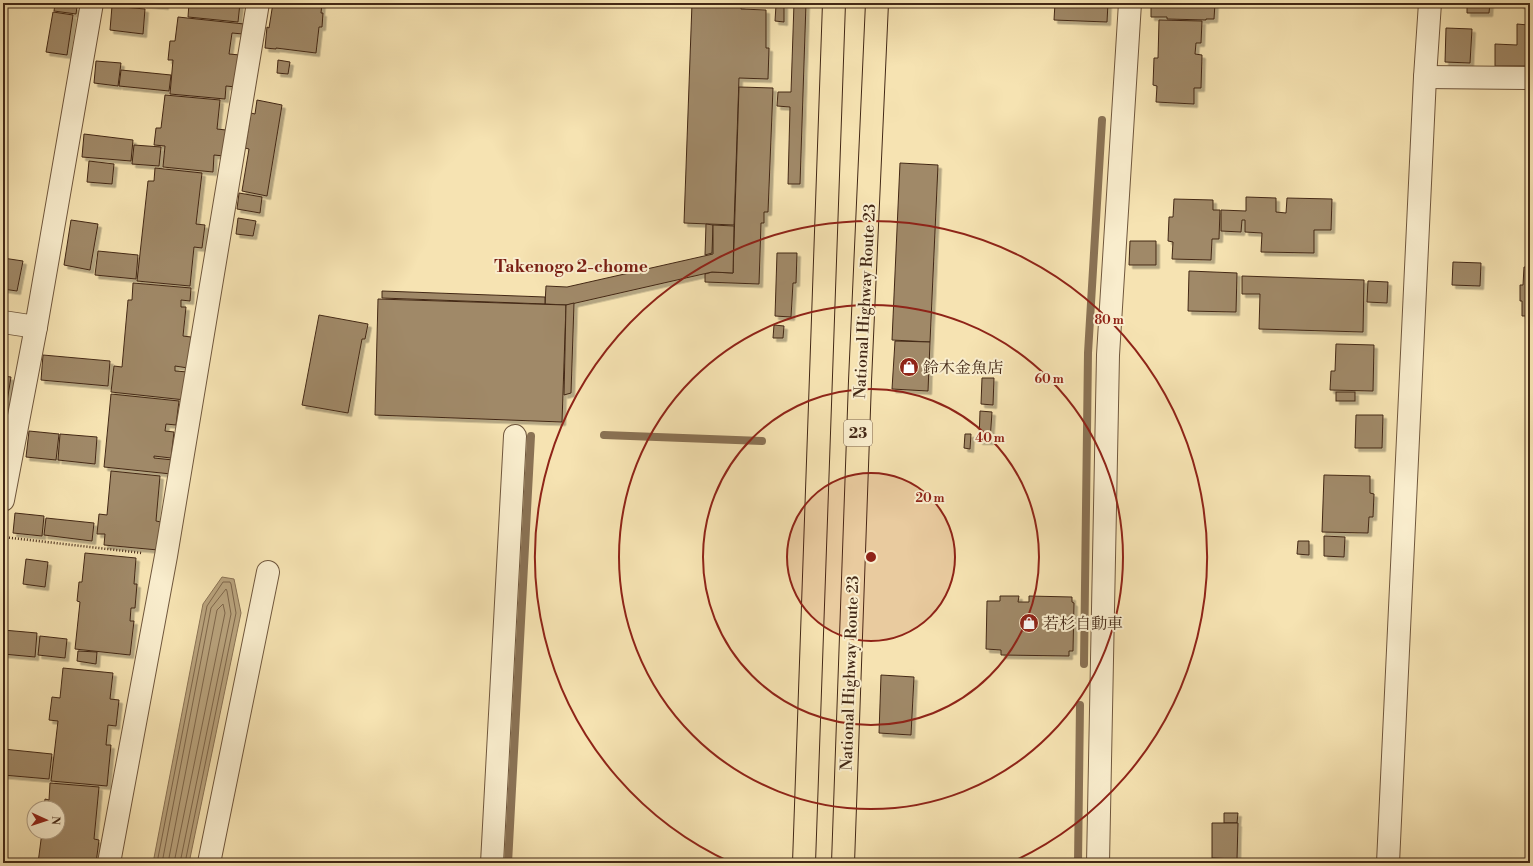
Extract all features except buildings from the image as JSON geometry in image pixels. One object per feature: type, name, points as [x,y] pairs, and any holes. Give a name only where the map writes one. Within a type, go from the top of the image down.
[{"type":"highway","points":[[804,863],[834,3]]},
{"type":"highway","name":"National Highway Route 23","points":[[843,863],[860,381],[877,3]]},
{"type":"street","points":[[3,500],[36,327],[92,3]]},
{"type":"street","points":[[109,863],[166,556],[258,3]]},
{"type":"street","points":[[1098,863],[1108,355],[1130,3]]},
{"type":"street","points":[[1388,863],[1425,77],[1430,3]]},
{"type":"street","points":[[1425,77],[1530,78]]},
{"type":"street","points":[[3,322],[36,327]]},
{"type":"street","points":[[492,863],[515,436]]},
{"type":"street","points":[[209,863],[268,572]]},
{"type":"path","points":[[3,537],[166,556]]},
{"type":"water","points":[[222,577],[234,579],[241,613],[189,863],[153,863],[203,604]]},
{"type":"waterway","points":[[1084,664],[1088,353],[1102,120]]},
{"type":"waterway","points":[[604,435],[762,441]]},
{"type":"waterway","points":[[508,863],[531,436]]},
{"type":"waterway","points":[[1078,863],[1080,705]]},
{"type":"place","name":"鈴木金魚店","points":[[909,367]]},
{"type":"place","name":"若杉自動車","points":[[1029,623]]},
{"type":"district","name":"Takenogo 2-chome","points":[[571,266]]}]
